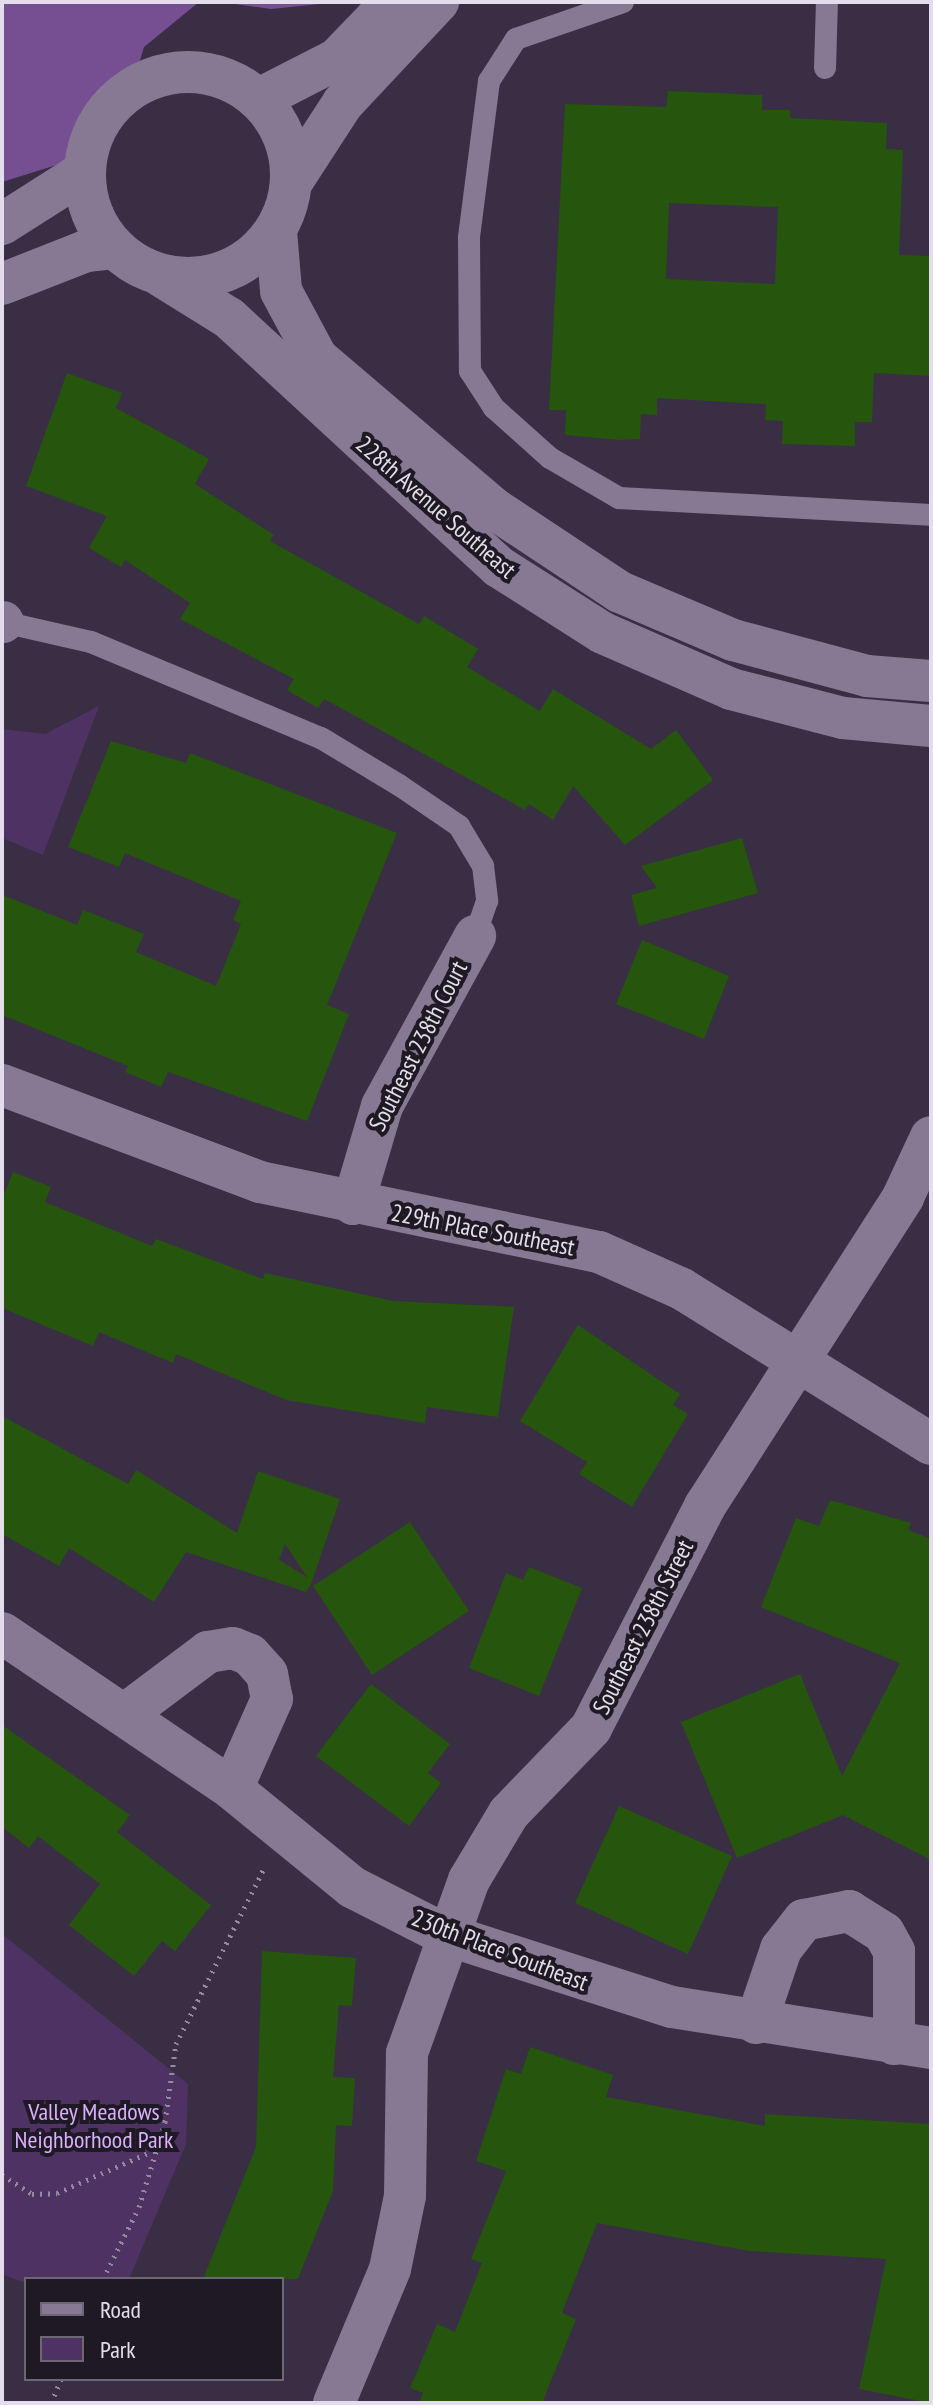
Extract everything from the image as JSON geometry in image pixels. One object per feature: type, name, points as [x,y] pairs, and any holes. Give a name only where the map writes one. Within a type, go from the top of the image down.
[{"type":"street","points":[[259,99],[337,59],[392,2]]},
{"type":"street","points":[[291,183],[283,134],[259,99],[218,75],[148,79],[109,109],[84,172],[97,226],[114,248],[161,276],[220,274],[276,231],[291,183],[343,103],[438,2]]},
{"type":"street","points":[[2,224],[84,172]]},
{"type":"street","name":"228th Avenue Southeast","points":[[276,231],[281,291],[317,358],[493,508],[620,592],[733,640],[867,676],[931,681]]},
{"type":"street","points":[[2,284],[86,251],[114,248]]},
{"type":"street","name":"228th Avenue Southeast","points":[[161,276],[229,318],[499,567],[603,633],[731,689],[843,718],[931,726]]},
{"type":"street","name":"Southeast 238th Court","points":[[353,1204],[382,1106],[475,936]]},
{"type":"street","name":"229th Place Southeast","points":[[2,1085],[260,1182],[353,1204],[599,1252],[682,1289],[796,1364],[931,1444]]},
{"type":"street","name":"Southeast 238th Street","points":[[334,2403],[390,2269],[405,2196],[407,2053],[444,1934],[509,1813],[591,1728],[619,1682],[705,1506],[903,1197],[931,1137]]},
{"type":"street","name":"230th Place Southeast","points":[[2,1633],[232,1789],[282,1834],[352,1887],[444,1934],[589,1986],[756,2023],[913,2046],[894,1951],[884,1933],[849,1911],[804,1920],[781,1949],[756,2023]]},
{"type":"street","points":[[124,1715],[208,1652],[233,1648],[250,1655],[267,1674],[272,1699],[232,1789]]},
{"type":"lane","points":[[623,2],[516,39],[489,81],[469,238],[470,371],[494,408],[550,458],[619,498],[931,515]]},
{"type":"lane","points":[[825,68],[827,2]]},
{"type":"lane","points":[[3,622],[91,642],[321,738],[399,785],[459,826],[483,866],[487,901],[475,936]]},
{"type":"path","points":[[104,2277],[139,2207],[155,2150],[176,2044],[282,1834]]},
{"type":"path","points":[[2,2175],[32,2194],[57,2193],[155,2150]]},
{"type":"path","points":[[51,2403],[60,2381]]},
{"type":"green space","points":[[99,706],[43,855],[2,838],[2,729],[45,734]]},
{"type":"green space","name":"Valley Meadows Neighborhood Park","points":[[2,1934],[188,2084],[186,2144],[130,2277],[24,2277],[24,2282],[2,2274]]},
{"type":"shaded area","points":[[2,2],[199,2],[144,47],[120,127],[95,153],[2,182]]},
{"type":"shaded area","points":[[221,2],[339,2],[271,9]]},
{"type":"building","points":[[668,91],[762,95],[762,110],[790,110],[790,118],[887,123],[886,149],[903,150],[899,255],[931,256],[931,376],[874,373],[872,422],[855,422],[855,446],[782,444],[783,421],[765,420],[766,404],[657,398],[657,415],[641,414],[640,439],[619,440],[565,435],[566,410],[549,410],[565,104],[666,107]],"holes":[[[669,203],[778,207],[775,284],[666,279]]]},
{"type":"building","points":[[67,373],[122,393],[116,408],[209,459],[195,484],[274,535],[270,541],[419,624],[424,616],[478,649],[467,667],[540,711],[553,689],[651,749],[676,730],[713,780],[625,845],[573,786],[553,820],[529,804],[525,810],[324,699],[318,708],[287,690],[294,679],[180,619],[190,603],[125,560],[121,567],[89,548],[107,516],[26,486]]},
{"type":"building","points":[[111,741],[186,763],[190,753],[397,833],[327,1005],[349,1014],[307,1121],[168,1072],[161,1087],[125,1072],[128,1066],[2,1015],[2,895],[77,925],[83,910],[144,934],[136,952],[216,986],[241,924],[233,920],[241,901],[125,853],[119,867],[68,847]]},
{"type":"building","points":[[742,838],[758,893],[639,926],[631,895],[657,888],[641,866]]},
{"type":"building","points":[[642,940],[729,976],[704,1039],[616,1004]]},
{"type":"building","points":[[13,1172],[51,1187],[45,1202],[152,1246],[156,1239],[263,1279],[265,1273],[393,1301],[514,1307],[498,1417],[427,1407],[425,1423],[286,1400],[176,1354],[173,1363],[99,1332],[93,1346],[2,1308],[2,1199]]},
{"type":"building","points":[[578,1325],[680,1394],[673,1405],[688,1414],[632,1507],[579,1474],[587,1462],[520,1421]]},
{"type":"building","points":[[2,1416],[128,1484],[136,1470],[237,1533],[258,1471],[340,1499],[306,1592],[186,1552],[154,1602],[69,1548],[59,1566],[2,1534]],"holes":[[[285,1544],[307,1577],[279,1560]]]},
{"type":"building","points":[[830,1500],[911,1523],[908,1530],[931,1539],[931,1860],[843,1815],[737,1858],[681,1722],[800,1674],[842,1776],[900,1663],[761,1607],[796,1518],[819,1526]]},
{"type":"building","points":[[410,1522],[469,1611],[372,1675],[313,1586]]},
{"type":"building","points":[[529,1567],[582,1588],[539,1696],[469,1668],[506,1573],[523,1580]]},
{"type":"building","points":[[371,1684],[450,1744],[428,1773],[441,1783],[409,1826],[316,1756]]},
{"type":"building","points":[[2,1725],[130,1815],[117,1832],[211,1905],[175,1951],[162,1941],[134,1976],[69,1925],[100,1884],[38,1836],[29,1848],[2,1827]]},
{"type":"building","points":[[619,1806],[732,1856],[688,1954],[575,1903]]},
{"type":"building","points":[[262,1951],[356,1958],[352,2006],[339,2005],[333,2077],[355,2078],[352,2126],[336,2125],[333,2191],[298,2279],[204,2277],[256,2147]]},
{"type":"building","points":[[530,2047],[613,2075],[606,2097],[765,2126],[765,2114],[931,2124],[931,2403],[859,2389],[886,2259],[750,2251],[597,2223],[562,2313],[576,2319],[542,2403],[419,2403],[423,2393],[410,2388],[437,2324],[455,2332],[482,2263],[471,2259],[506,2171],[476,2161],[506,2069],[521,2074]]}]
